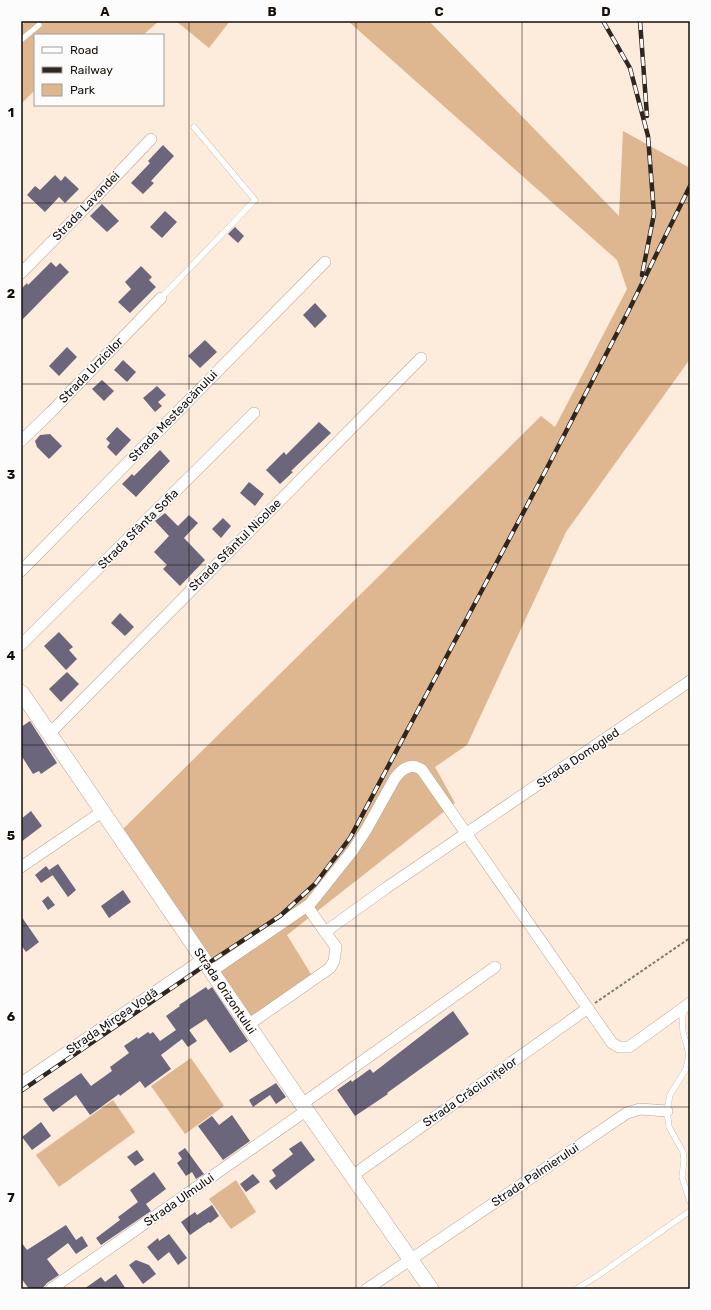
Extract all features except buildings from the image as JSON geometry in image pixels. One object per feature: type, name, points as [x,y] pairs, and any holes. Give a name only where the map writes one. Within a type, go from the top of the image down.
[{"type":"street","name":"Strada Lavandei","points":[[21,273],[151,139]]},
{"type":"street","name":"Strada Mesteacănului","points":[[21,571],[325,262]]},
{"type":"street","name":"Strada Urzicilor","points":[[21,441],[51,412],[160,298]]},
{"type":"street","name":"Strada Sfântul Nicolae","points":[[50,732],[421,358]]},
{"type":"street","name":"Strada Sfânta Sofia","points":[[21,645],[254,413]]},
{"type":"street","name":"Strada Domogled","points":[[325,932],[690,681]]},
{"type":"street","name":"Strada Orizontului","points":[[21,692],[50,732],[304,1107],[431,1289]]},
{"type":"street","name":"Strada Mircea Vodă","points":[[21,1083],[207,965],[307,906],[318,895],[353,850],[395,778],[405,768],[410,766],[417,767],[422,770],[466,834]]},
{"type":"street","points":[[21,867],[103,811]]},
{"type":"street","points":[[466,834],[612,1043],[619,1047],[629,1047],[688,1004]]},
{"type":"street","points":[[248,1025],[330,968],[334,961],[336,947],[307,906]]},
{"type":"street","name":"Strada Ulmului","points":[[51,1289],[495,967]]},
{"type":"street","name":"Strada Crăciunițelor","points":[[352,1176],[588,1008]]},
{"type":"street","name":"Strada Palmierului","points":[[367,1289],[627,1113],[640,1109],[667,1111]]},
{"type":"lane","points":[[21,40],[39,24]]},
{"type":"lane","points":[[160,298],[255,200],[194,127]]},
{"type":"lane","points":[[688,1004],[682,1018],[683,1032],[689,1054],[686,1069],[670,1095],[667,1111],[669,1127],[683,1152],[684,1160],[682,1177],[690,1202]]},
{"type":"lane","points":[[576,1289],[596,1277],[690,1211]]},
{"type":"path","points":[[588,1008],[690,938]]},
{"type":"green space","points":[[26,21],[159,21],[144,34],[34,34],[34,91],[21,104],[21,26]]},
{"type":"green space","points":[[176,21],[230,21],[209,48]]},
{"type":"green space","points":[[348,21],[429,21],[619,216],[623,131],[690,168],[690,359],[566,532],[467,745],[435,767],[455,803],[287,935],[314,979],[253,1021],[123,829],[541,416],[555,427],[627,289],[617,260]]},
{"type":"green space","points":[[191,1058],[224,1106],[185,1134],[151,1086]]},
{"type":"green space","points":[[113,1100],[135,1132],[59,1187],[36,1155]]},
{"type":"green space","points":[[236,1180],[256,1212],[231,1229],[209,1199]]},
{"type":"railway","points":[[603,21],[630,68],[648,136],[654,214],[642,275]]},
{"type":"railway","points":[[640,21],[647,116]]},
{"type":"railway","points":[[21,1091],[280,916],[315,884],[350,838],[547,468],[628,312],[690,186]]}]
